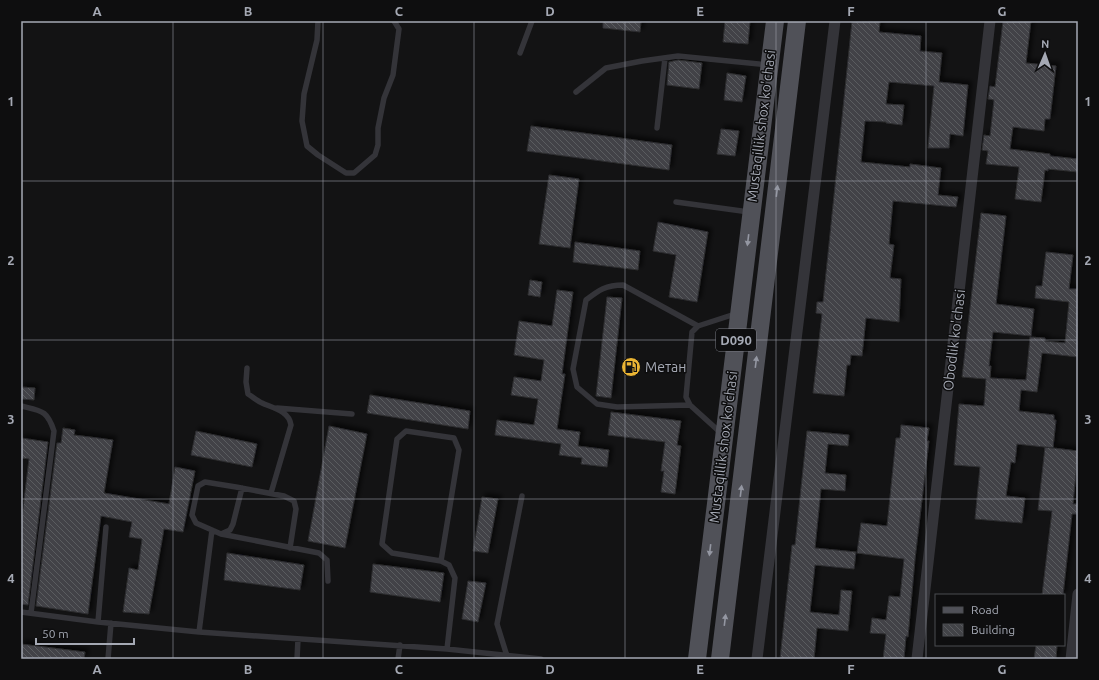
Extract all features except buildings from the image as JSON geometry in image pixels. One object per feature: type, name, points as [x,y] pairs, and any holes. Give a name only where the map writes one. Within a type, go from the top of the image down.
[{"type":"main road","name":"Mustaqillik shox ko'chasi","points":[[697,659],[775,21]]},
{"type":"main road","name":"Mustaqillik shox ko'chasi","points":[[720,659],[797,21]]},
{"type":"street","points":[[757,659],[835,21]]},
{"type":"street","name":"Obodlik ko'chasi","points":[[917,659],[990,21]]},
{"type":"street","points":[[1071,659],[1078,594]]},
{"type":"lane","points":[[318,21],[316,40],[304,94],[302,121],[308,146],[318,155],[346,173],[354,173],[375,155],[378,145],[378,128],[384,98],[393,75],[399,28],[394,21]]},
{"type":"lane","points":[[520,53],[532,21]]},
{"type":"lane","points":[[576,92],[606,68],[678,56],[769,65]]},
{"type":"lane","points":[[657,128],[665,58]]},
{"type":"lane","points":[[676,202],[751,212]]},
{"type":"lane","points":[[690,405],[617,408],[597,404],[577,387],[573,369],[586,300],[599,290],[612,285],[623,285],[698,326]]},
{"type":"lane","points":[[724,435],[690,405],[686,397],[692,332],[698,326],[739,313]]},
{"type":"lane","points":[[247,368],[246,382],[248,394],[260,402],[287,415],[290,419],[291,425],[271,493]]},
{"type":"lane","points":[[21,406],[41,410],[50,420],[54,431],[31,613]]},
{"type":"lane","points":[[274,408],[352,414]]},
{"type":"lane","points":[[441,560],[459,450],[454,438],[406,431],[397,439],[382,544],[392,553],[441,560],[449,565],[455,578],[447,649]]},
{"type":"lane","points":[[290,548],[296,509],[294,502],[284,496],[242,488],[205,482],[198,486],[192,514],[196,523],[221,534],[290,548],[319,553],[327,560],[328,580]]},
{"type":"lane","points":[[221,534],[230,530],[233,524],[242,488]]},
{"type":"lane","points":[[507,657],[497,624],[522,496]]},
{"type":"lane","points":[[98,622],[106,527]]},
{"type":"lane","points":[[199,632],[212,530]]},
{"type":"lane","points":[[21,612],[98,622],[199,632],[400,645],[447,649],[507,657],[541,659]]},
{"type":"lane","points":[[108,659],[111,623]]},
{"type":"lane","points":[[297,659],[298,639]]},
{"type":"lane","points":[[398,659],[400,645]]},
{"type":"place","name":"Метан","points":[[631,367]]}]
